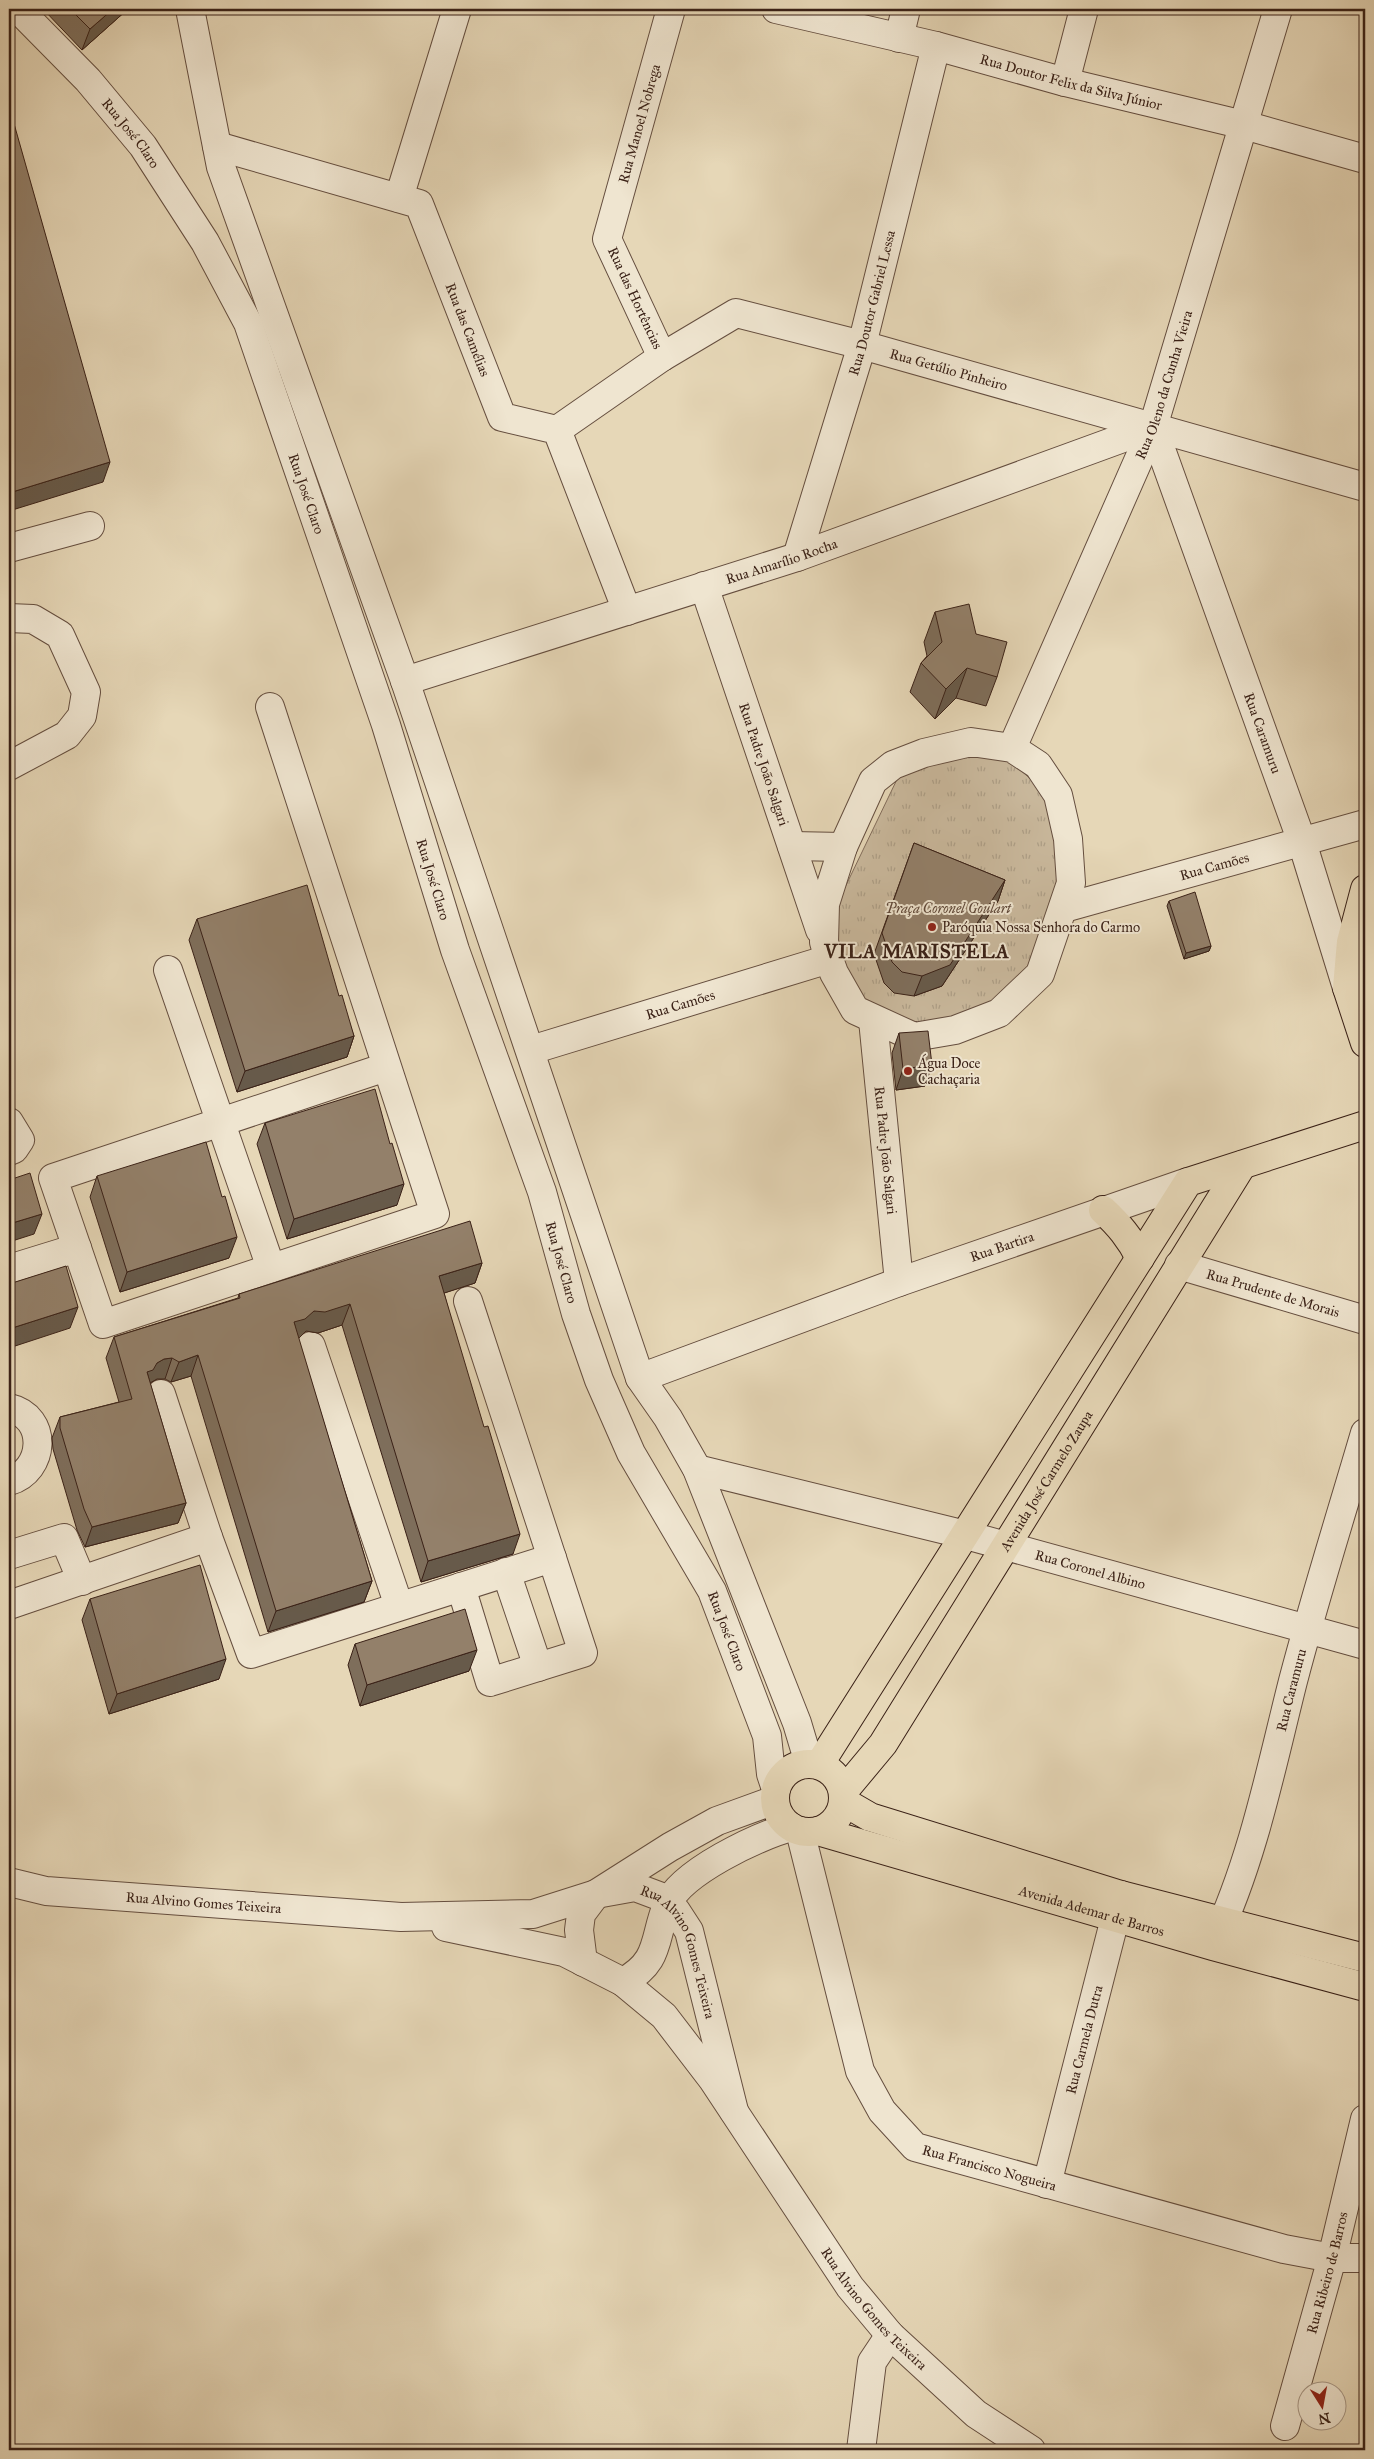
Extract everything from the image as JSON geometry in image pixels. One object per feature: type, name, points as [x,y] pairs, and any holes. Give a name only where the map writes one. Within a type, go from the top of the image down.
[{"type":"main road","points":[[1356,991],[1351,942],[1365,889]]},
{"type":"main road","points":[[1356,991],[1365,964]]},
{"type":"main road","name":"Rua Caramuru","points":[[1356,991],[1365,1043]]},
{"type":"main road","name":"Rua Bartira","points":[[1188,1182],[1365,1125]]},
{"type":"main road","name":"Avenida José Carmelo Zaupa","points":[[844,1797],[883,1744],[1242,1165]]},
{"type":"main road","points":[[814,1764],[836,1775],[844,1797],[835,1820],[803,1830],[783,1820],[777,1810],[775,1794],[780,1779],[788,1771],[814,1764],[966,1535],[1188,1182]]},
{"type":"main road","points":[[1103,1210],[1132,1241],[1140,1258]]},
{"type":"main road","name":"Avenida Ademar de Barros","points":[[844,1797],[870,1817],[1118,1906],[1213,1946],[1365,1987]]},
{"type":"main road","name":"Avenida Ademar de Barros","points":[[803,1830],[1118,1906],[1224,1920],[1365,1958]]},
{"type":"street","name":"Rua José Claro","points":[[18,9],[88,80],[143,146],[205,242],[248,323],[386,725],[456,950],[542,1192],[576,1314],[599,1380],[631,1453],[712,1591],[767,1736],[775,1794]]},
{"type":"street","points":[[190,9],[221,167],[405,681],[531,1050],[640,1378],[668,1418],[698,1469],[814,1764]]},
{"type":"street","points":[[399,198],[457,9]]},
{"type":"street","name":"Rua Manoel Nobrega","points":[[607,239],[671,9]]},
{"type":"street","name":"Rua Doutor Felix da Silva Júnior","points":[[776,9],[936,46],[1065,82],[1244,125],[1365,160]]},
{"type":"street","points":[[899,38],[906,9]]},
{"type":"street","points":[[1065,82],[1084,9]]},
{"type":"street","name":"Rua Oleno da Cunha Vieira","points":[[1012,748],[1153,426],[1278,9]]},
{"type":"street","name":"Rua Doutor Gabriel Lessa","points":[[797,557],[862,345],[936,46]]},
{"type":"street","name":"Rua das Camélias","points":[[217,146],[419,204],[502,417],[557,430]]},
{"type":"street","name":"Rua das Hortências","points":[[607,239],[662,357]]},
{"type":"street","name":"Rua Getúlio Pinheiro","points":[[557,430],[662,357],[736,313],[862,345],[1365,487]]},
{"type":"street","name":"Rua Amarílio Rocha","points":[[405,681],[797,557],[1153,426]]},
{"type":"street","name":"Rua Caramuru","points":[[1153,426],[1356,991]]},
{"type":"street","points":[[557,430],[627,611]]},
{"type":"street","points":[[9,548],[90,526]]},
{"type":"street","name":"Rua Padre João Salgari","points":[[704,586],[826,950]]},
{"type":"street","points":[[9,618],[33,619],[60,635],[86,692],[82,716],[67,735],[9,766]]},
{"type":"street","points":[[270,707],[435,1214],[103,1324],[53,1178],[386,1067]]},
{"type":"street","points":[[971,742],[1012,748],[1038,765],[1058,795],[1068,838],[1072,883],[1040,974],[999,1013],[955,1030],[914,1037],[873,1020],[855,1010],[834,973],[826,950],[825,904],[843,847],[873,780],[893,765],[924,753],[971,742]]},
{"type":"street","name":"Rua Camões","points":[[1064,908],[1365,824]]},
{"type":"street","points":[[792,846],[843,847]]},
{"type":"street","name":"Rua Camões","points":[[531,1050],[826,950]]},
{"type":"street","points":[[168,970],[271,1268]]},
{"type":"street","name":"Rua Padre João Salgari","points":[[873,1020],[899,1282]]},
{"type":"street","points":[[9,1122],[20,1140],[14,1149],[9,1152]]},
{"type":"street","name":"Rua Bartira","points":[[640,1378],[899,1282],[1188,1182]]},
{"type":"street","points":[[9,1269],[77,1248]]},
{"type":"street","name":"Rua Prudente de Morais","points":[[1179,1265],[1365,1320]]},
{"type":"street","points":[[461,1587],[490,1682],[583,1653],[468,1301]]},
{"type":"street","points":[[311,1346],[399,1606]]},
{"type":"street","points":[[161,1394],[208,1537],[251,1654],[552,1558]]},
{"type":"street","points":[[9,1408],[25,1416],[33,1425],[38,1437],[38,1449],[35,1461],[28,1471],[17,1479],[9,1481]]},
{"type":"street","name":"Rua Caramuru","points":[[1213,1946],[1251,1843],[1307,1628],[1365,1433]]},
{"type":"street","name":"Rua Coronel Albino","points":[[698,1469],[966,1535],[1365,1644]]},
{"type":"street","points":[[9,1605],[208,1537]]},
{"type":"street","points":[[9,1555],[64,1538],[82,1581]]},
{"type":"street","points":[[506,1572],[538,1667]]},
{"type":"street","points":[[584,1962],[579,1930],[581,1914],[596,1894],[670,1847],[717,1821],[775,1794]]},
{"type":"street","points":[[623,1982],[638,1974],[647,1964],[655,1948],[667,1904],[680,1887],[698,1871],[774,1832],[803,1830]]},
{"type":"street","name":"Rua Francisco Nogueira","points":[[803,1830],[860,2071],[882,2111],[915,2147],[1284,2249],[1332,2258],[1365,2258]]},
{"type":"street","name":"Rua Alvino Gomes Teixeira","points":[[9,1882],[46,1891],[401,1917],[533,1914],[596,1894],[636,1887],[659,1896],[676,1911],[689,1930],[734,2111]]},
{"type":"street","name":"Rua Carmela Dutra","points":[[1047,2184],[1118,1906]]},
{"type":"street","name":"Rua Alvino Gomes Teixeira","points":[[401,1917],[564,1952],[623,1982],[664,2016],[734,2111],[850,2287],[890,2335],[976,2414],[1031,2450]]},
{"type":"street","name":"Rua Ribeiro de Barros","points":[[1285,2426],[1332,2258],[1365,2119]]},
{"type":"street","points":[[861,2450],[872,2362],[890,2335]]},
{"type":"green space","name":"Praça Coronel Goulart","points":[[958,755],[1006,757],[1047,794],[1064,882],[1035,969],[994,1004],[953,1022],[911,1028],[859,996],[834,945],[837,904],[902,769]]},
{"type":"building","points":[[70,9],[113,9],[90,29]]},
{"type":"building","points":[[9,106],[110,462],[9,493]]},
{"type":"building","points":[[969,604],[976,634],[1007,642],[997,677],[967,668],[946,689],[921,663],[942,642],[935,612]]},
{"type":"building","name":"Paróquia Nossa Senhora do Carmo","points":[[914,843],[1005,880],[950,965],[922,976],[902,972],[892,962],[882,933]]},
{"type":"building","points":[[307,885],[339,996],[342,995],[354,1036],[245,1071],[197,919]]},
{"type":"building","points":[[1195,892],[1211,946],[1186,953],[1169,901]]},
{"type":"building","points":[[928,1031],[932,1065],[903,1069],[899,1033]]},
{"type":"building","points":[[375,1089],[390,1144],[392,1143],[404,1184],[294,1219],[265,1123]]},
{"type":"building","points":[[206,1142],[222,1197],[225,1196],[237,1237],[127,1272],[97,1176]]},
{"type":"building","points":[[30,1173],[42,1214],[9,1224],[9,1180]]},
{"type":"building","points":[[470,1221],[482,1263],[439,1276],[484,1427],[488,1426],[520,1534],[428,1561],[350,1304],[325,1312],[314,1311],[305,1319],[294,1322],[372,1581],[276,1611],[198,1355],[179,1362],[172,1358],[164,1359],[157,1363],[153,1370],[147,1372],[186,1503],[92,1527],[84,1509],[60,1428],[60,1417],[132,1399],[114,1337],[240,1298],[239,1294]]},
{"type":"building","points":[[66,1266],[78,1307],[9,1329],[9,1284]]},
{"type":"building","points":[[200,1565],[226,1659],[117,1694],[90,1599]]},
{"type":"building","points":[[465,1609],[477,1650],[367,1685],[355,1644]]},
{"type":"place","name":"Paróquia Nossa Senhora do Carmo","points":[[932,927]]},
{"type":"place","name":"Água Doce Cachaçaria","points":[[908,1071]]},
{"type":"district","name":"VILA MARISTELA","points":[[917,951]]}]
